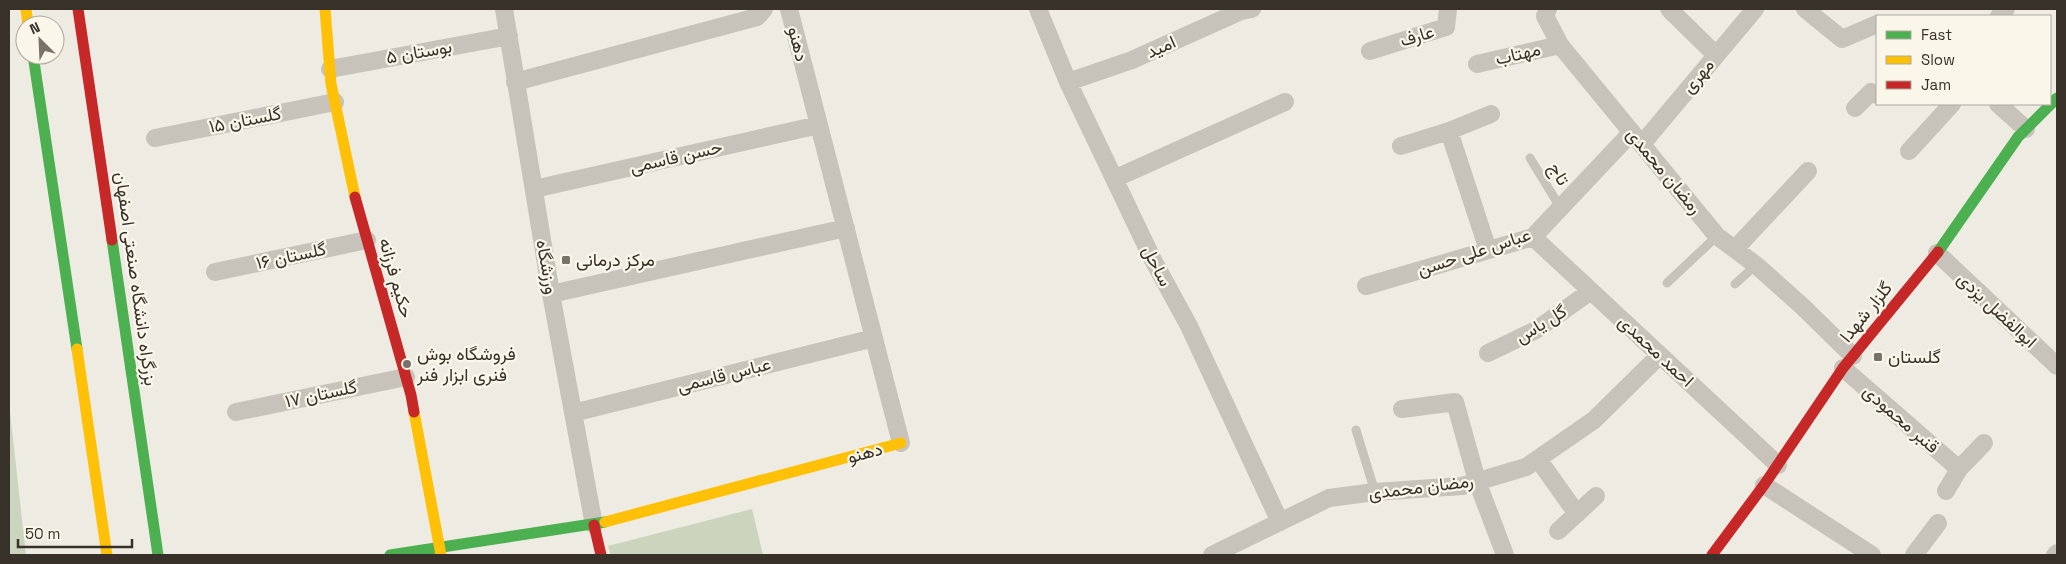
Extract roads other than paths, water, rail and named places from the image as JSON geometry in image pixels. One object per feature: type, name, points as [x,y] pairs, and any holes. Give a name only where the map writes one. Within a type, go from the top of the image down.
[{"type":"main road","name":"بزرگراه دانشگاه صنعتی اصفهان","points":[[78,9],[158,551]]},
{"type":"main road","name":"حکیم فرزانه","points":[[325,9],[330,69],[350,181],[406,377],[440,552]]},
{"type":"main road","points":[[34,65],[107,555]]},
{"type":"main road","name":"گلزار شهدا","points":[[1712,555],[1764,485],[1848,362],[1937,253],[2018,137],[2050,105]]},
{"type":"main road","name":"دهنو","points":[[390,555],[440,552],[594,525],[901,443]]},
{"type":"main road","points":[[594,525],[601,555]]},
{"type":"main road","points":[[158,551],[172,555]]},
{"type":"street","name":"ورزشگاه","points":[[504,9],[551,294],[594,525]]},
{"type":"street","points":[[516,82],[757,17],[764,9]]},
{"type":"street","name":"دهنو","points":[[789,9],[901,443]]},
{"type":"street","name":"ساحل","points":[[1038,9],[1068,82],[1116,178],[1153,260],[1189,326],[1280,522]]},
{"type":"street","name":"امید","points":[[1068,82],[1132,60],[1242,11],[1252,9]]},
{"type":"street","name":"عارف","points":[[1370,51],[1446,27],[1448,9]]},
{"type":"street","name":"رمضان محمدی","points":[[1548,9],[1545,16],[1560,45],[1717,236],[1756,265],[1802,306],[1848,362]]},
{"type":"street","points":[[1669,9],[1715,54]]},
{"type":"street","name":"مهری","points":[[1637,138],[1755,9]]},
{"type":"street","points":[[1805,9],[1842,39],[1876,24]]},
{"type":"street","name":"بوستان ۵","points":[[330,69],[509,36]]},
{"type":"street","name":"مهتاب","points":[[1477,64],[1560,45]]},
{"type":"street","points":[[1855,108],[1871,92],[1876,94]]},
{"type":"street","name":"گلستان ۱۵","points":[[155,138],[335,102]]},
{"type":"street","points":[[1116,178],[1285,102]]},
{"type":"street","points":[[1909,151],[1951,105]]},
{"type":"street","points":[[1999,105],[2026,129]]},
{"type":"street","points":[[1401,146],[1449,131],[1491,114]]},
{"type":"street","name":"حسن قاسمی","points":[[534,189],[819,125]]},
{"type":"street","points":[[1449,131],[1488,250]]},
{"type":"street","name":"عباس علی حسن","points":[[1366,286],[1533,237],[1560,207],[1637,138]]},
{"type":"street","points":[[1734,249],[1808,171]]},
{"type":"street","points":[[551,294],[846,228]]},
{"type":"street","name":"احمد محمدی","points":[[1533,237],[1778,465]]},
{"type":"street","name":"گلستان ۱۶","points":[[215,272],[367,240]]},
{"type":"street","name":"ابوالفضل یزدی","points":[[1937,253],[2057,366]]},
{"type":"street","name":"گل یاس","points":[[1488,353],[1536,330],[1591,291]]},
{"type":"street","name":"عباس قاسمی","points":[[573,413],[874,338]]},
{"type":"street","name":"رمضان محمدی","points":[[1212,555],[1329,498],[1375,492],[1462,486],[1526,467],[1594,420],[1660,355]]},
{"type":"street","name":"قنبر محمودی","points":[[1848,362],[1959,469]]},
{"type":"street","name":"گلستان ۱۷","points":[[236,412],[406,377]]},
{"type":"street","points":[[1402,409],[1456,402],[1477,481],[1505,555]]},
{"type":"street","points":[[1946,491],[1959,469],[1984,443]]},
{"type":"street","points":[[1538,459],[1577,514]]},
{"type":"street","points":[[1764,485],[1872,555]]},
{"type":"street","points":[[1558,531],[1596,496]]},
{"type":"street","points":[[1914,555],[1938,523]]},
{"type":"lane","name":"تاج","points":[[1530,158],[1560,207]]},
{"type":"lane","points":[[1667,283],[1717,236]]},
{"type":"lane","points":[[1735,284],[1756,265]]},
{"type":"lane","points":[[1356,430],[1375,492]]},
{"type":"place","name":"مرکز درمانی","points":[[566,260]]},
{"type":"place","name":"گلستان","points":[[1878,357]]},
{"type":"place","name":"فروشگاه بوش فنری ابزار فنر","points":[[407,364]]}]
